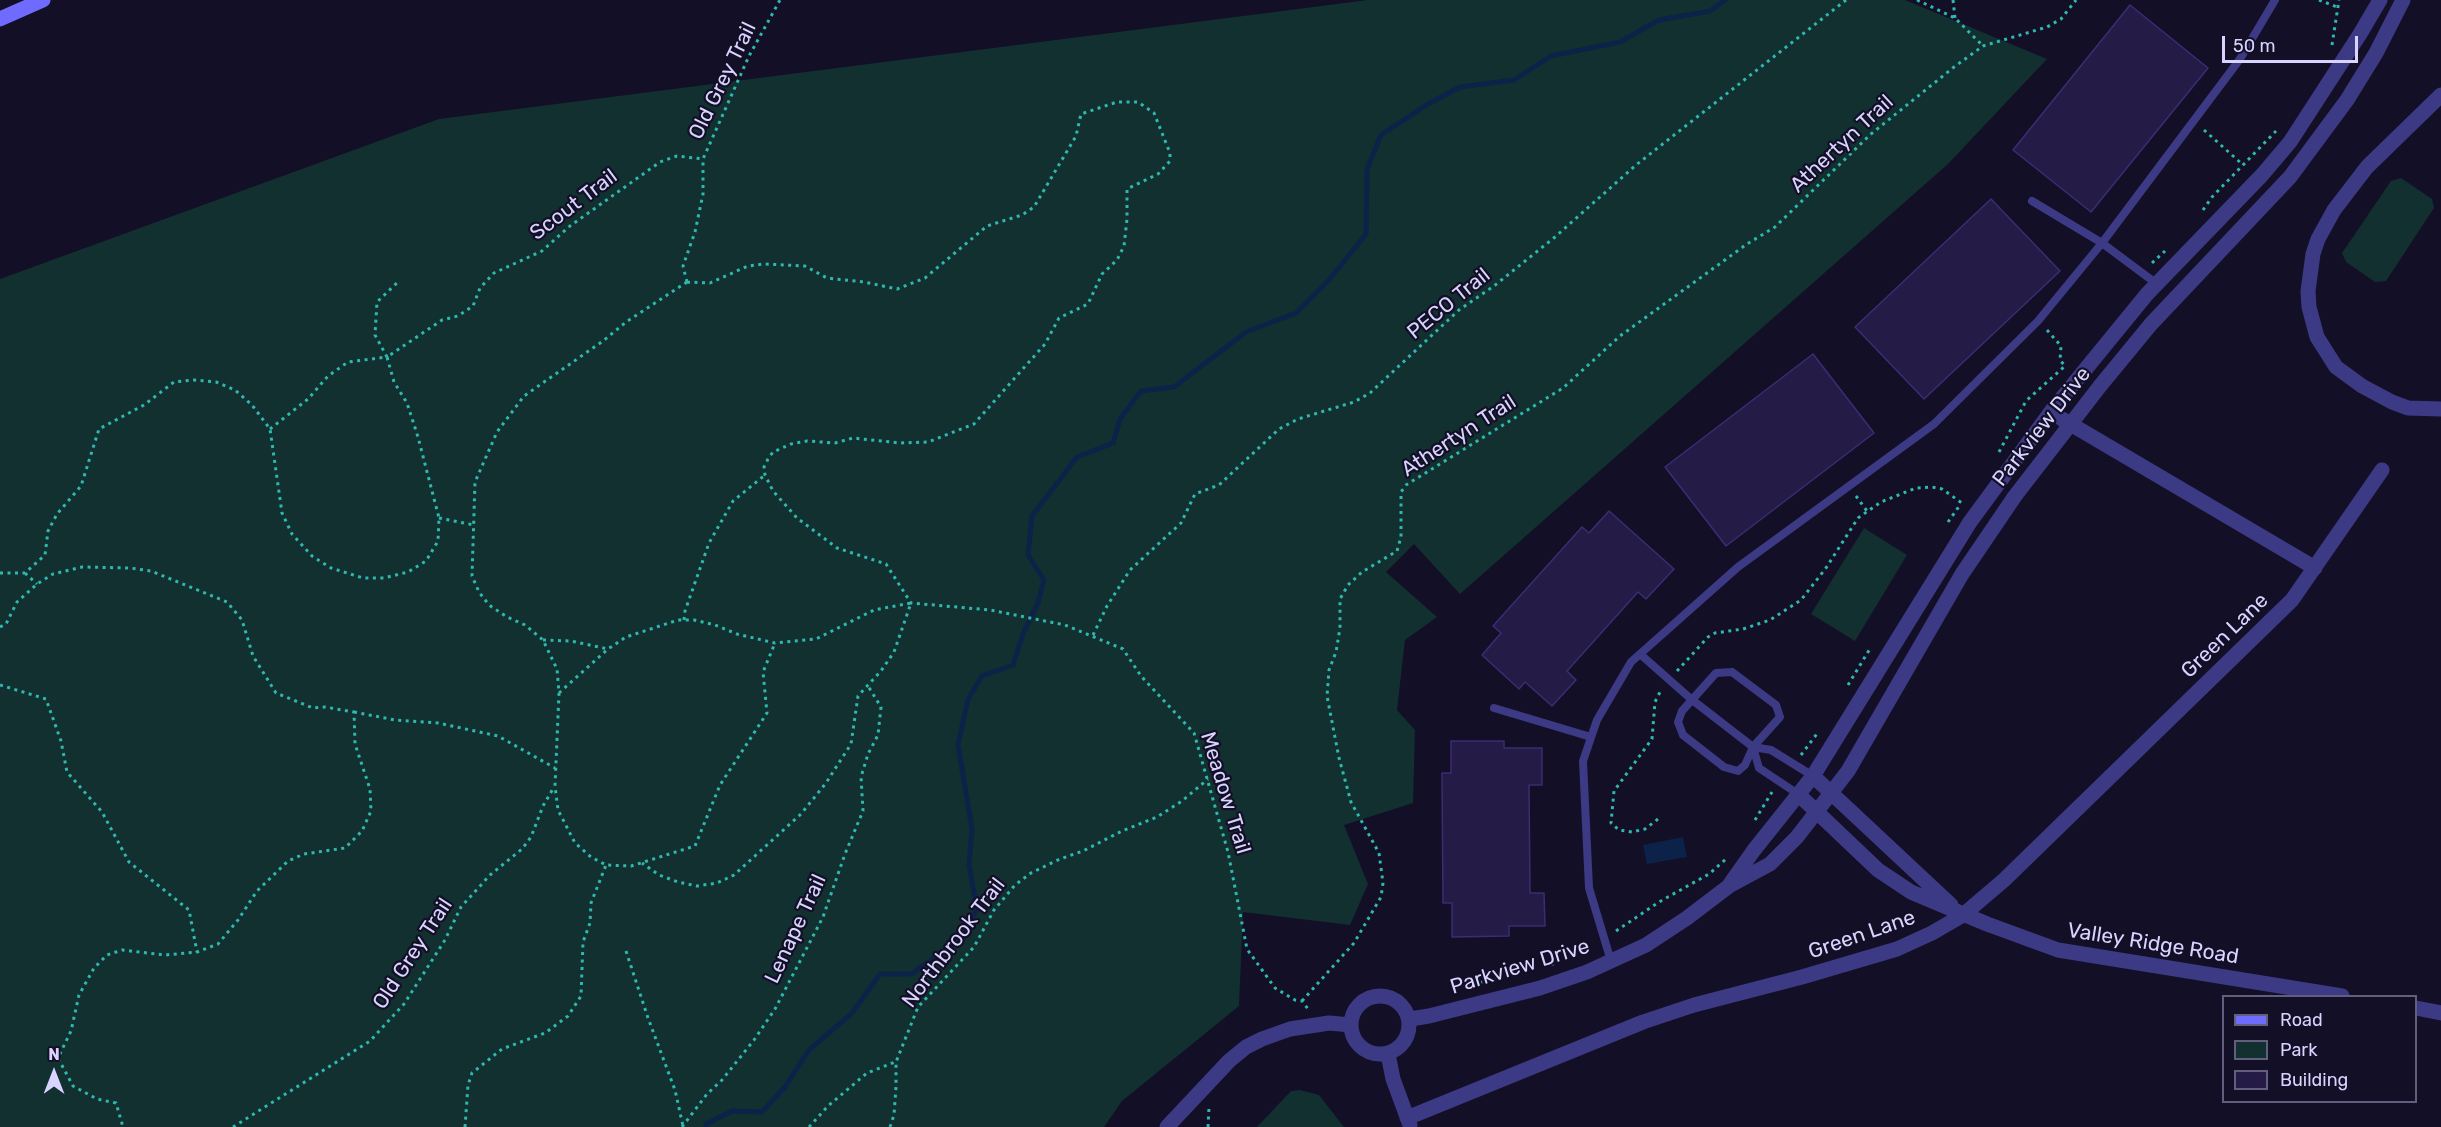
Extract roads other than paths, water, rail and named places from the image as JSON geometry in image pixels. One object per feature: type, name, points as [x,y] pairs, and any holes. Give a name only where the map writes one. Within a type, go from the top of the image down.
[{"type":"main road","points":[[0,19],[43,0]]},
{"type":"street","name":"Parkview Drive","points":[[1729,886],[1754,850],[1813,776],[1970,522],[2051,412],[2157,284],[2262,175],[2290,142],[2380,0]]},
{"type":"street","name":"Parkview Drive","points":[[1410,1019],[1540,988],[1646,945],[1688,918],[1729,886],[1770,864],[1797,837],[1848,771],[1921,641],[1962,574],[2015,496],[2151,324],[2290,177],[2347,100],[2376,53],[2403,0]]},
{"type":"street","points":[[2441,95],[2367,167],[2334,210],[2318,239],[2313,254],[2308,291],[2316,338],[2336,367],[2362,386],[2392,402],[2408,408],[2441,409]]},
{"type":"street","points":[[2157,284],[2175,299]]},
{"type":"street","points":[[2051,412],[2315,568]]},
{"type":"street","name":"Green Lane","points":[[1409,1122],[1643,1022],[1694,1005],[1897,949],[1932,933],[1963,915],[2004,880],[2276,617],[2292,600],[2382,470]]},
{"type":"street","name":"Valley Ridge Road","points":[[1813,776],[1963,915]]},
{"type":"street","name":"Valley Ridge Road","points":[[1798,794],[1878,870],[1911,892],[1963,915],[2058,950],[2336,995]]},
{"type":"street","points":[[1375,996],[1394,998],[1402,1004],[1410,1019],[1404,1044],[1388,1054],[1374,1054],[1365,1050],[1352,1034],[1351,1025],[1357,1007],[1365,1000],[1375,996]]},
{"type":"street","points":[[2417,1008],[2441,1013]]},
{"type":"street","points":[[1167,1127],[1229,1061],[1246,1047],[1290,1029],[1329,1023],[1351,1025]]},
{"type":"street","points":[[1388,1054],[1409,1122]]},
{"type":"lane","points":[[1611,961],[1589,888],[1583,761],[1597,720],[1630,662],[1738,567],[1934,424],[2038,321],[2102,243],[2240,59],[2275,0]]},
{"type":"lane","points":[[2032,201],[2102,243],[2157,284]]},
{"type":"lane","points":[[1640,654],[1691,699],[1753,747],[1771,750],[1813,776]]},
{"type":"lane","points":[[1732,672],[1776,705],[1780,717],[1753,747],[1745,765],[1738,771],[1724,767],[1683,735],[1678,722],[1682,711],[1716,673],[1732,672]]},
{"type":"lane","points":[[1494,708],[1591,737]]},
{"type":"lane","points":[[1753,747],[1759,768],[1798,794]]},
{"type":"water","points":[[1683,837],[1687,857],[1647,864],[1643,845]]},
{"type":"waterway","points":[[706,1127],[706,1124],[732,1111],[762,1112],[785,1087],[809,1050],[852,1013],[880,974],[911,974],[950,947],[977,910],[969,865],[972,829],[958,745],[968,699],[982,676],[1013,665],[1023,634],[1038,603],[1044,580],[1028,555],[1032,516],[1077,457],[1113,443],[1120,419],[1141,391],[1174,387],[1246,332],[1296,313],[1329,280],[1366,234],[1367,169],[1381,135],[1428,104],[1460,87],[1514,80],[1551,56],[1620,42],[1659,20],[1710,11],[1725,0]]}]
